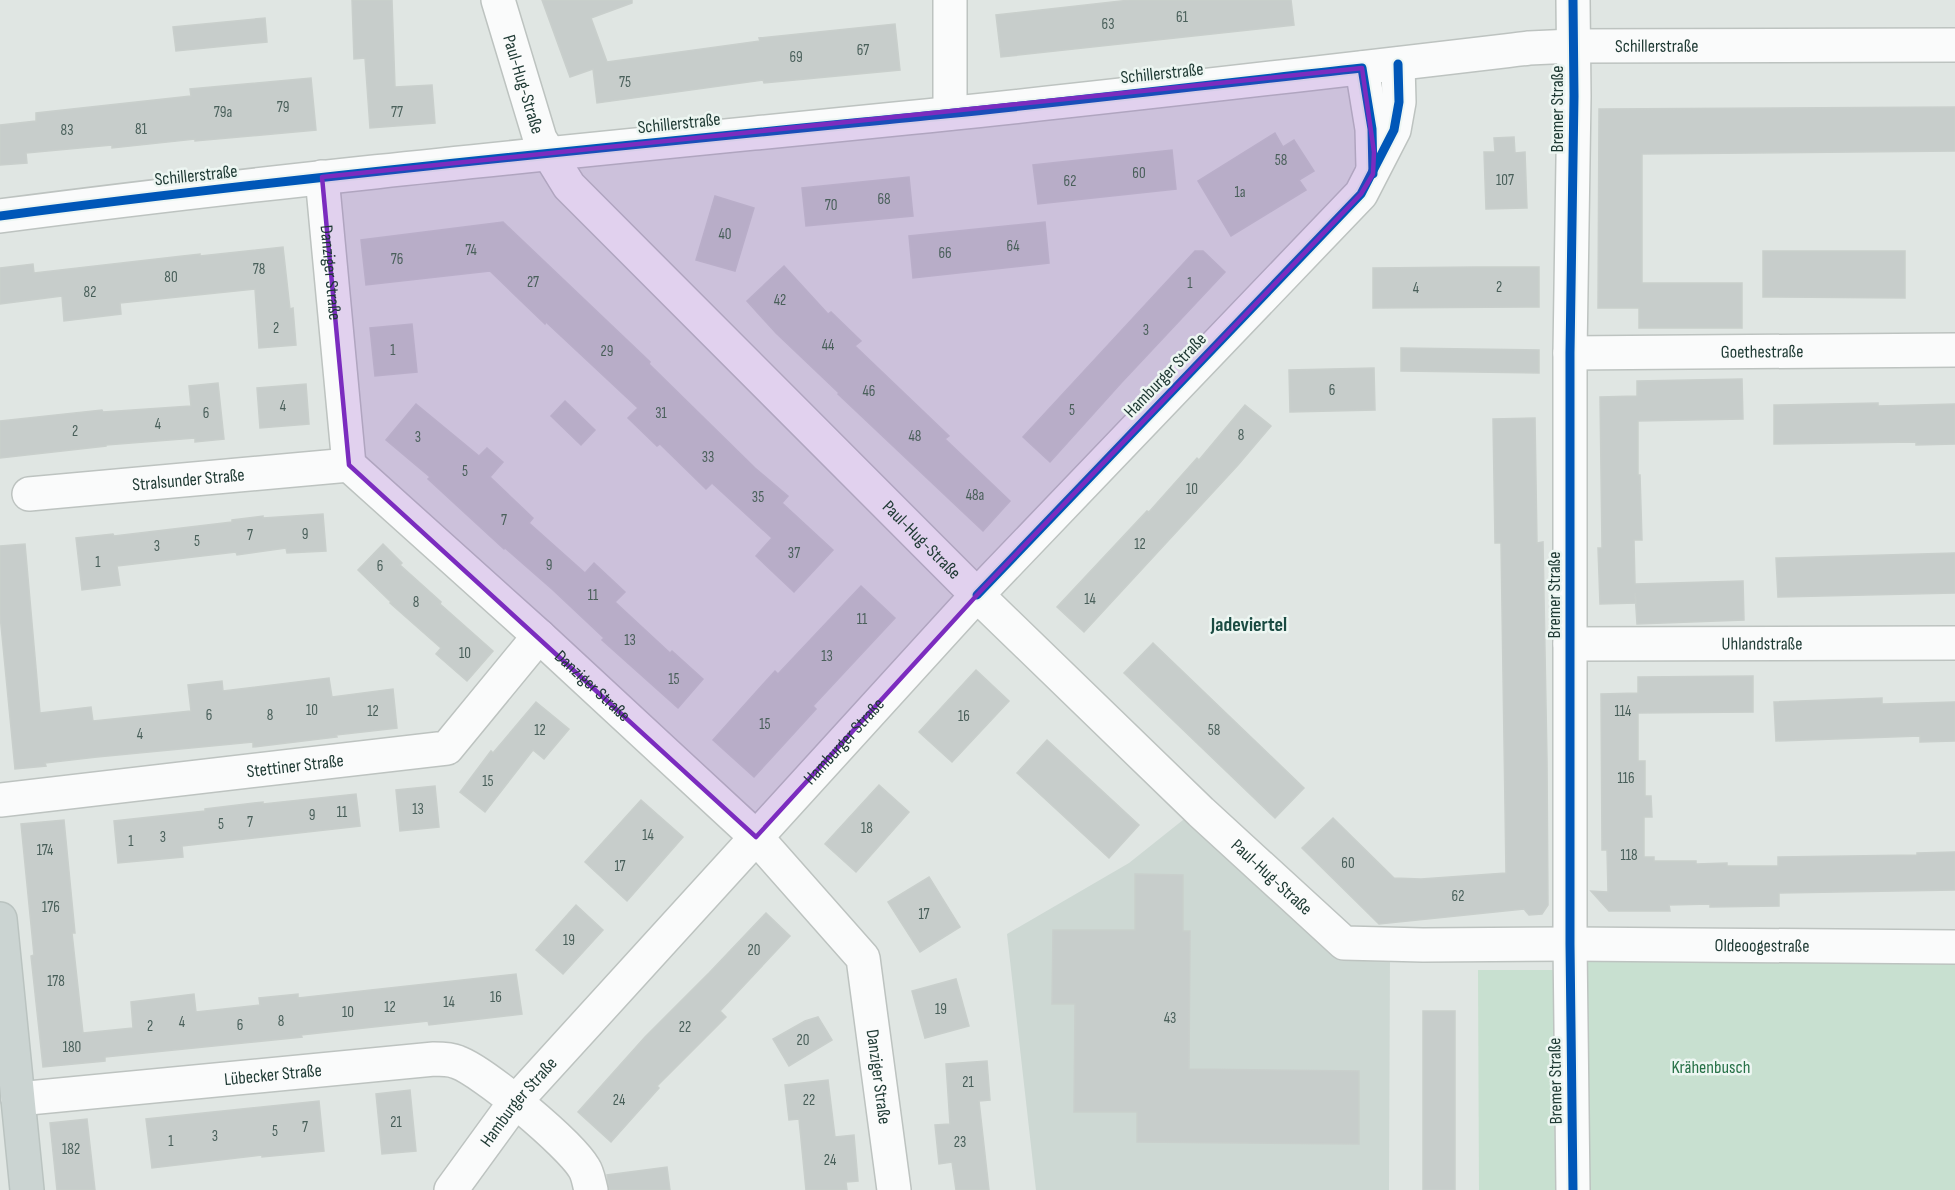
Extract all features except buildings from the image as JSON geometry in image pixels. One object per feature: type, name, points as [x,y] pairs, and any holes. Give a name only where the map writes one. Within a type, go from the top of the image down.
[{"type":"main road","points":[[0,919],[27,1190]]},
{"type":"street","name":"Paul-Hug-Straße","points":[[498,0],[539,136],[569,186],[978,595],[1193,804],[1344,943],[1570,944]]},
{"type":"street","points":[[950,0],[950,113]]},
{"type":"street","name":"Bremer Straße","points":[[1573,0],[1574,96],[1570,354],[1570,944],[1573,1190]]},
{"type":"street","name":"Schillerstraße","points":[[0,216],[322,177],[950,113],[1529,48],[1955,45]]},
{"type":"street","name":"Hamburger Straße","points":[[451,1190],[515,1102],[756,837],[978,595],[1361,194],[1394,130],[1399,102],[1398,64]]},
{"type":"street","points":[[1362,68],[1372,129],[1373,174]]},
{"type":"street","name":"Danziger Straße","points":[[322,177],[350,465],[756,837],[863,958],[894,1190]]},
{"type":"street","name":"Goethestraße","points":[[1570,354],[1955,350]]},
{"type":"street","name":"Stralsunder Straße","points":[[29,494],[350,465]]},
{"type":"street","name":"Stettiner Straße","points":[[0,800],[447,748],[539,636]]},
{"type":"street","name":"Uhlandstraße","points":[[1570,644],[1955,643]]},
{"type":"street","name":"Oldeoogestraße","points":[[1570,944],[1955,947]]},
{"type":"street","name":"Lübecker Straße","points":[[18,1099],[434,1059],[455,1061],[475,1071],[563,1144],[585,1169],[591,1190]]},
{"type":"highlighted area","points":[[1362,68],[1374,152],[1373,174],[1361,194],[977,595],[756,837],[349,465],[322,177]]},
{"type":"shaded area","points":[[1188,816],[1390,955],[1389,1190],[1036,1190],[1007,934],[1129,863]]},
{"type":"green space","name":"Krähenbusch","points":[[1587,942],[1955,947],[1955,1190],[1587,1190]]},
{"type":"green space","points":[[1478,970],[1554,970],[1555,1190],[1479,1190]]},
{"type":"cycle path","points":[[1573,0],[1574,96],[1570,353],[1570,944],[1573,1190]]},
{"type":"cycle path","points":[[977,595],[1361,194],[1394,130],[1399,102],[1398,64]]},
{"type":"cycle path","points":[[0,216],[354,174],[997,109],[1362,68],[1372,129],[1373,174]]},
{"type":"district","name":"Jadeviertel","points":[[1249,624]]}]
